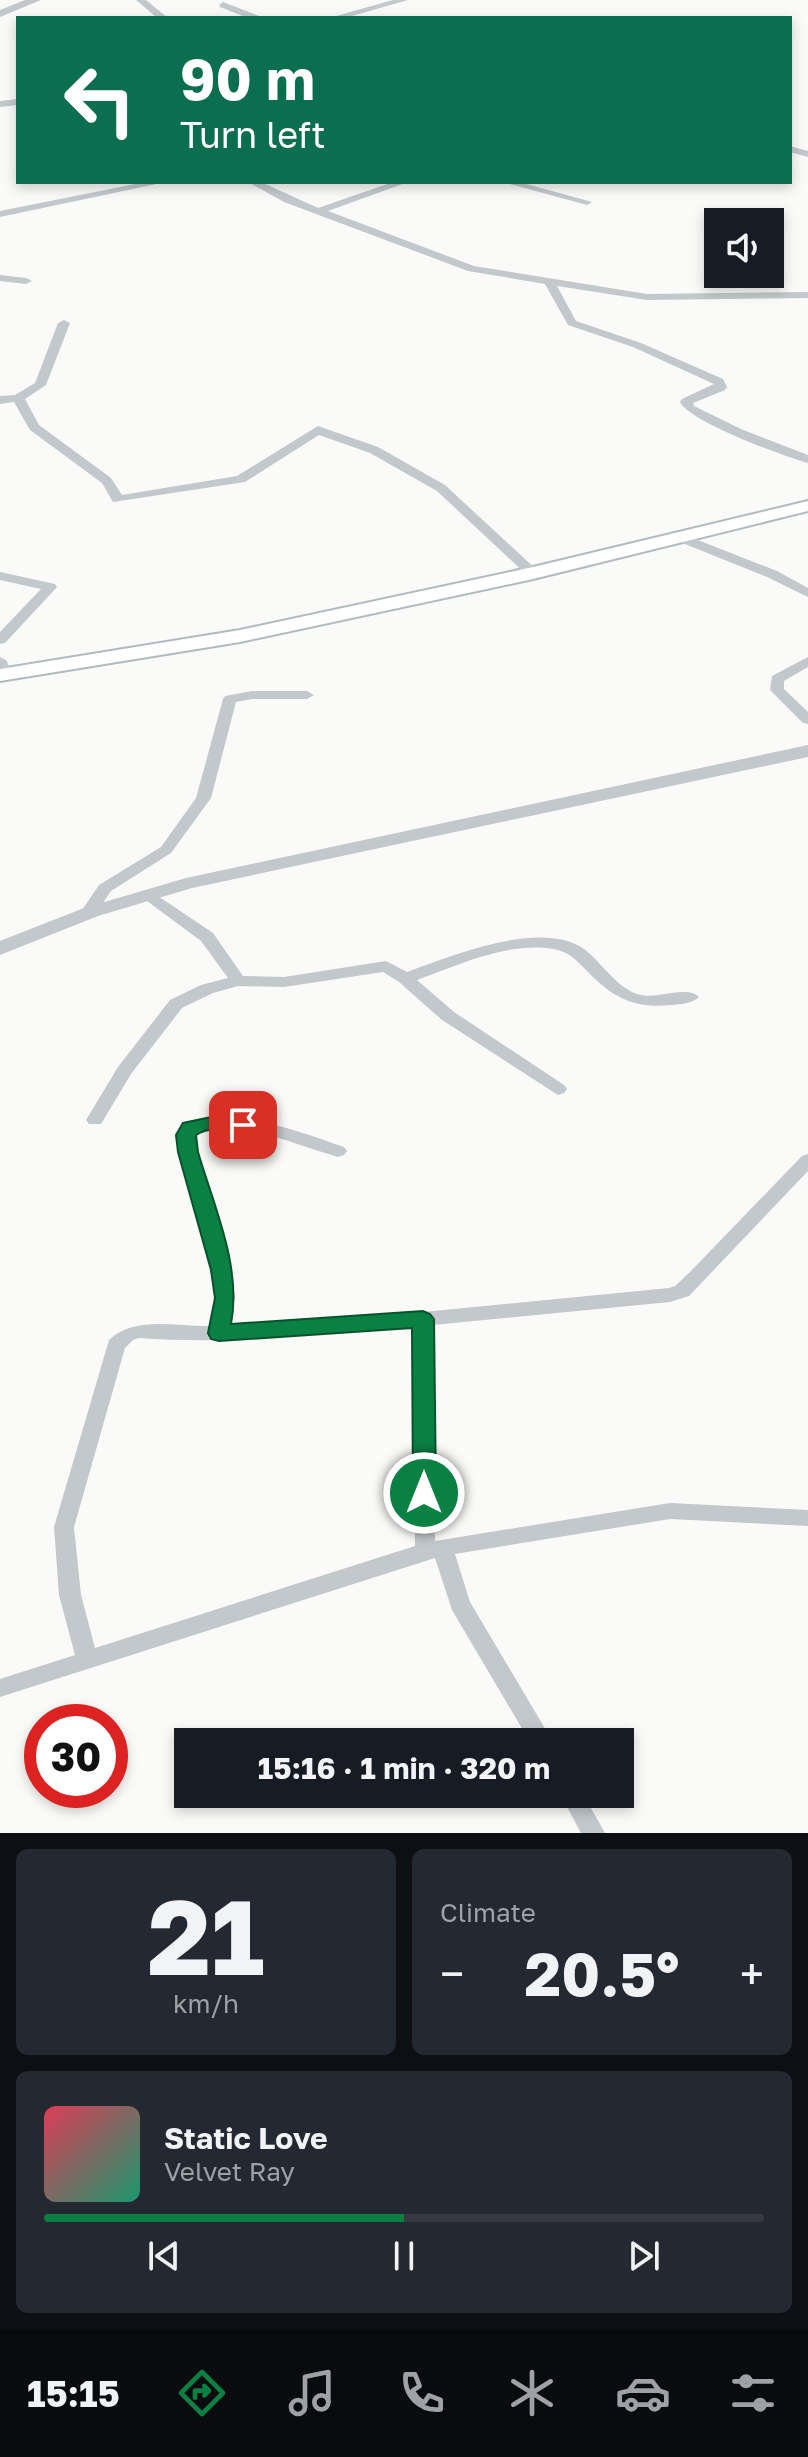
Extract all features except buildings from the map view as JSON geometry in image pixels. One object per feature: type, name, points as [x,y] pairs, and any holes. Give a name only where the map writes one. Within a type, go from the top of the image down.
[{"type":"main road","points":[[1,670],[240,636],[533,573],[808,506]]},
{"type":"street","points":[[0,14],[35,0]]},
{"type":"street","points":[[140,0],[160,16]]},
{"type":"street","points":[[342,16],[404,0]]},
{"type":"street","points":[[223,5],[249,16]]},
{"type":"street","points":[[0,214],[151,184]]},
{"type":"street","points":[[257,184],[318,211],[472,269],[647,297],[808,295]]},
{"type":"street","points":[[318,211],[397,184]]},
{"type":"street","points":[[515,184],[587,202]]},
{"type":"street","points":[[0,278],[26,281]]},
{"type":"street","points":[[549,282],[572,323],[637,345],[719,382],[721,387],[715,391],[686,402],[689,408],[737,432],[808,459]]},
{"type":"street","points":[[0,400],[18,398],[40,385],[64,323]]},
{"type":"street","points":[[18,398],[34,427],[107,481],[118,499],[241,479],[318,430],[374,450],[441,488],[533,573]]},
{"type":"street","points":[[680,537],[772,574],[808,593]]},
{"type":"street","points":[[0,576],[50,587],[0,640]]},
{"type":"street","points":[[808,661],[777,679],[777,690],[808,720]]},
{"type":"street","points":[[88,913],[105,888],[166,850],[203,798],[230,699],[252,695],[307,695]]},
{"type":"street","points":[[0,949],[88,913],[283,861],[808,751]]},
{"type":"street","points":[[149,895],[207,937],[238,981]]},
{"type":"street","points":[[405,978],[479,953],[533,942],[574,949],[617,991],[641,1003],[691,997]]},
{"type":"street","points":[[95,1120],[124,1071],[176,1004],[207,989],[238,981],[284,982],[386,966],[405,978],[448,1016],[558,1089]]},
{"type":"street","points":[[219,1333],[226,1298],[222,1270],[188,1152],[186,1135],[190,1128],[221,1122],[265,1127],[338,1151]]},
{"type":"street","points":[[88,1662],[70,1595],[64,1527],[116,1345],[126,1335],[139,1331],[219,1333],[423,1319],[670,1295],[682,1291],[808,1160]]},
{"type":"street","points":[[423,1319],[434,1550],[460,1604],[534,1728]]},
{"type":"street","points":[[0,1688],[434,1550],[670,1511],[808,1518]]},
{"type":"street","points":[[579,1808],[593,1833]]},
{"type":"route","points":[[243,1125],[221,1122],[201,1124],[190,1128],[186,1135],[188,1152],[222,1270],[226,1298],[219,1333],[423,1319],[424,1493]]}]
